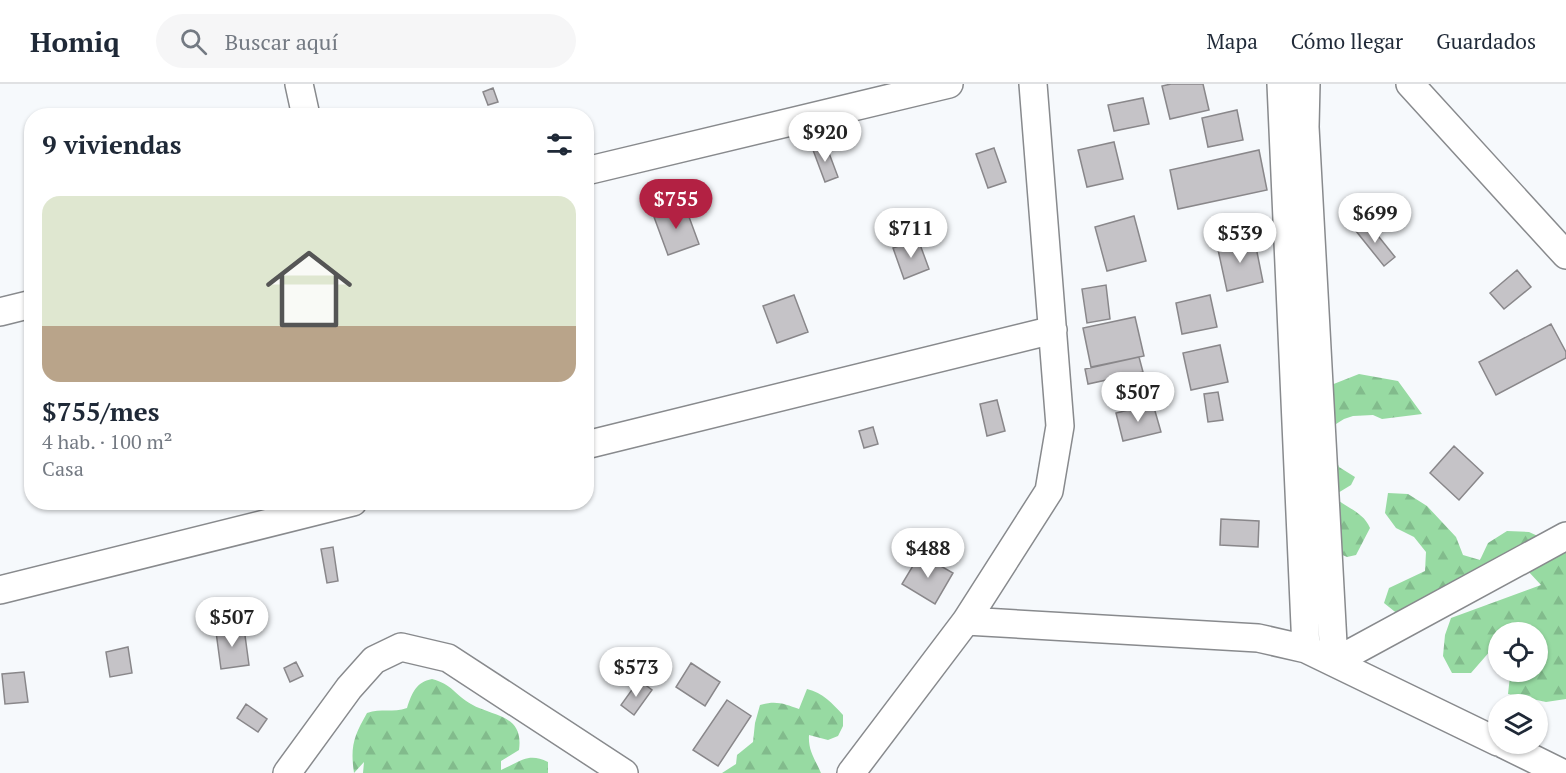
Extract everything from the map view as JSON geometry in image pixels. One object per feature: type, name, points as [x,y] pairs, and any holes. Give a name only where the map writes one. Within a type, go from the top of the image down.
[{"type":"street","points":[[299,84],[304,108]]},
{"type":"street","points":[[594,169],[950,84]]},
{"type":"street","points":[[851,773],[966,621],[1049,491],[1060,426],[1033,84]]},
{"type":"street","points":[[1281,84],[1306,649]]},
{"type":"street","points":[[1410,84],[1566,255]]},
{"type":"street","points":[[1312,88],[1305,127],[1334,662]]},
{"type":"street","points":[[0,312],[24,306]]},
{"type":"street","points":[[594,443],[1053,330]]},
{"type":"street","points":[[0,590],[321,510]]},
{"type":"street","points":[[1334,662],[1566,537]]},
{"type":"street","points":[[966,621],[1258,638],[1306,649],[1488,737]]},
{"type":"street","points":[[287,773],[349,688],[374,660],[401,647],[448,658],[624,773]]},
{"type":"street","points":[[1524,754],[1563,773]]},
{"type":"green space","points":[[1359,374],[1398,381],[1422,414],[1382,419],[1373,415],[1353,416],[1328,429],[1327,438],[1339,467],[1355,477],[1351,485],[1333,496],[1363,518],[1370,528],[1356,555],[1347,557],[1338,553],[1321,389]]},
{"type":"green space","points":[[1388,493],[1408,494],[1427,506],[1456,537],[1463,555],[1480,560],[1488,543],[1507,531],[1529,532],[1566,549],[1566,699],[1548,702],[1548,694],[1508,694],[1509,682],[1548,682],[1548,622],[1488,622],[1488,653],[1471,673],[1452,673],[1443,656],[1445,635],[1451,618],[1541,585],[1528,571],[1399,615],[1384,603],[1389,588],[1425,571],[1426,552],[1414,537],[1396,528],[1385,513]]},
{"type":"green space","points":[[432,679],[449,687],[471,704],[505,718],[517,729],[519,750],[501,761],[501,770],[524,759],[535,758],[548,762],[548,773],[363,773],[364,762],[354,773],[354,742],[367,713],[407,708],[415,689]]},
{"type":"green space","points":[[807,689],[823,696],[843,715],[843,726],[838,736],[828,740],[809,735],[811,750],[821,773],[722,773],[736,764],[737,755],[753,742],[760,705],[776,703],[799,709]]},
{"type":"building","points":[[1203,84],[1209,110],[1170,119],[1162,86]]},
{"type":"building","points":[[493,88],[498,102],[488,105],[483,92]]},
{"type":"building","points":[[1143,98],[1149,124],[1114,131],[1108,105]]},
{"type":"building","points":[[1237,110],[1243,140],[1208,147],[1202,118]]},
{"type":"building","points":[[1114,142],[1123,179],[1087,187],[1078,150]]},
{"type":"building","points":[[826,145],[838,177],[825,182],[813,150]]},
{"type":"building","points":[[994,148],[1006,182],[988,188],[976,154]]},
{"type":"building","points":[[1259,150],[1267,190],[1178,209],[1170,170]]},
{"type":"building","points":[[685,206],[699,244],[668,255],[654,217]]},
{"type":"building","points":[[1134,216],[1146,261],[1107,271],[1095,227]]},
{"type":"building","points":[[1367,222],[1395,257],[1384,266],[1356,231]]},
{"type":"building","points":[[1254,237],[1263,282],[1227,291],[1217,245]]},
{"type":"building","points":[[918,239],[929,269],[904,279],[893,248]]},
{"type":"building","points":[[1517,270],[1531,287],[1504,309],[1490,293]]},
{"type":"building","points":[[1106,285],[1110,319],[1087,323],[1082,289]]},
{"type":"building","points":[[794,295],[808,332],[777,343],[763,306]]},
{"type":"building","points":[[1210,295],[1217,327],[1182,334],[1176,303]]},
{"type":"building","points":[[1135,317],[1144,356],[1091,367],[1083,328]]},
{"type":"building","points":[[1551,324],[1566,352],[1566,358],[1496,395],[1479,362]]},
{"type":"building","points":[[1220,345],[1228,382],[1191,390],[1183,353]]},
{"type":"building","points":[[1139,357],[1143,372],[1088,384],[1085,369]]},
{"type":"building","points":[[1218,392],[1223,420],[1208,422],[1204,394]]},
{"type":"building","points":[[997,400],[1005,431],[987,436],[980,404]]},
{"type":"building","points":[[1153,404],[1161,432],[1123,441],[1116,413]]},
{"type":"building","points":[[873,427],[878,444],[864,448],[859,431]]},
{"type":"building","points":[[1454,446],[1483,473],[1459,500],[1430,473]]},
{"type":"building","points":[[1221,519],[1259,521],[1258,547],[1220,545]]},
{"type":"building","points":[[333,547],[338,581],[327,583],[321,549]]},
{"type":"building","points":[[920,554],[953,573],[935,604],[902,584]]},
{"type":"building","points":[[244,628],[249,665],[221,669],[216,632]]},
{"type":"building","points":[[128,647],[132,673],[110,677],[106,652]]},
{"type":"building","points":[[296,662],[303,676],[290,682],[284,668]]},
{"type":"building","points":[[691,663],[720,682],[705,706],[676,687]]},
{"type":"building","points":[[24,672],[28,702],[5,704],[2,674]]},
{"type":"building","points":[[639,680],[652,690],[634,715],[621,705]]},
{"type":"building","points":[[727,700],[751,716],[718,766],[693,750]]},
{"type":"building","points":[[246,704],[267,719],[258,732],[237,718]]}]
